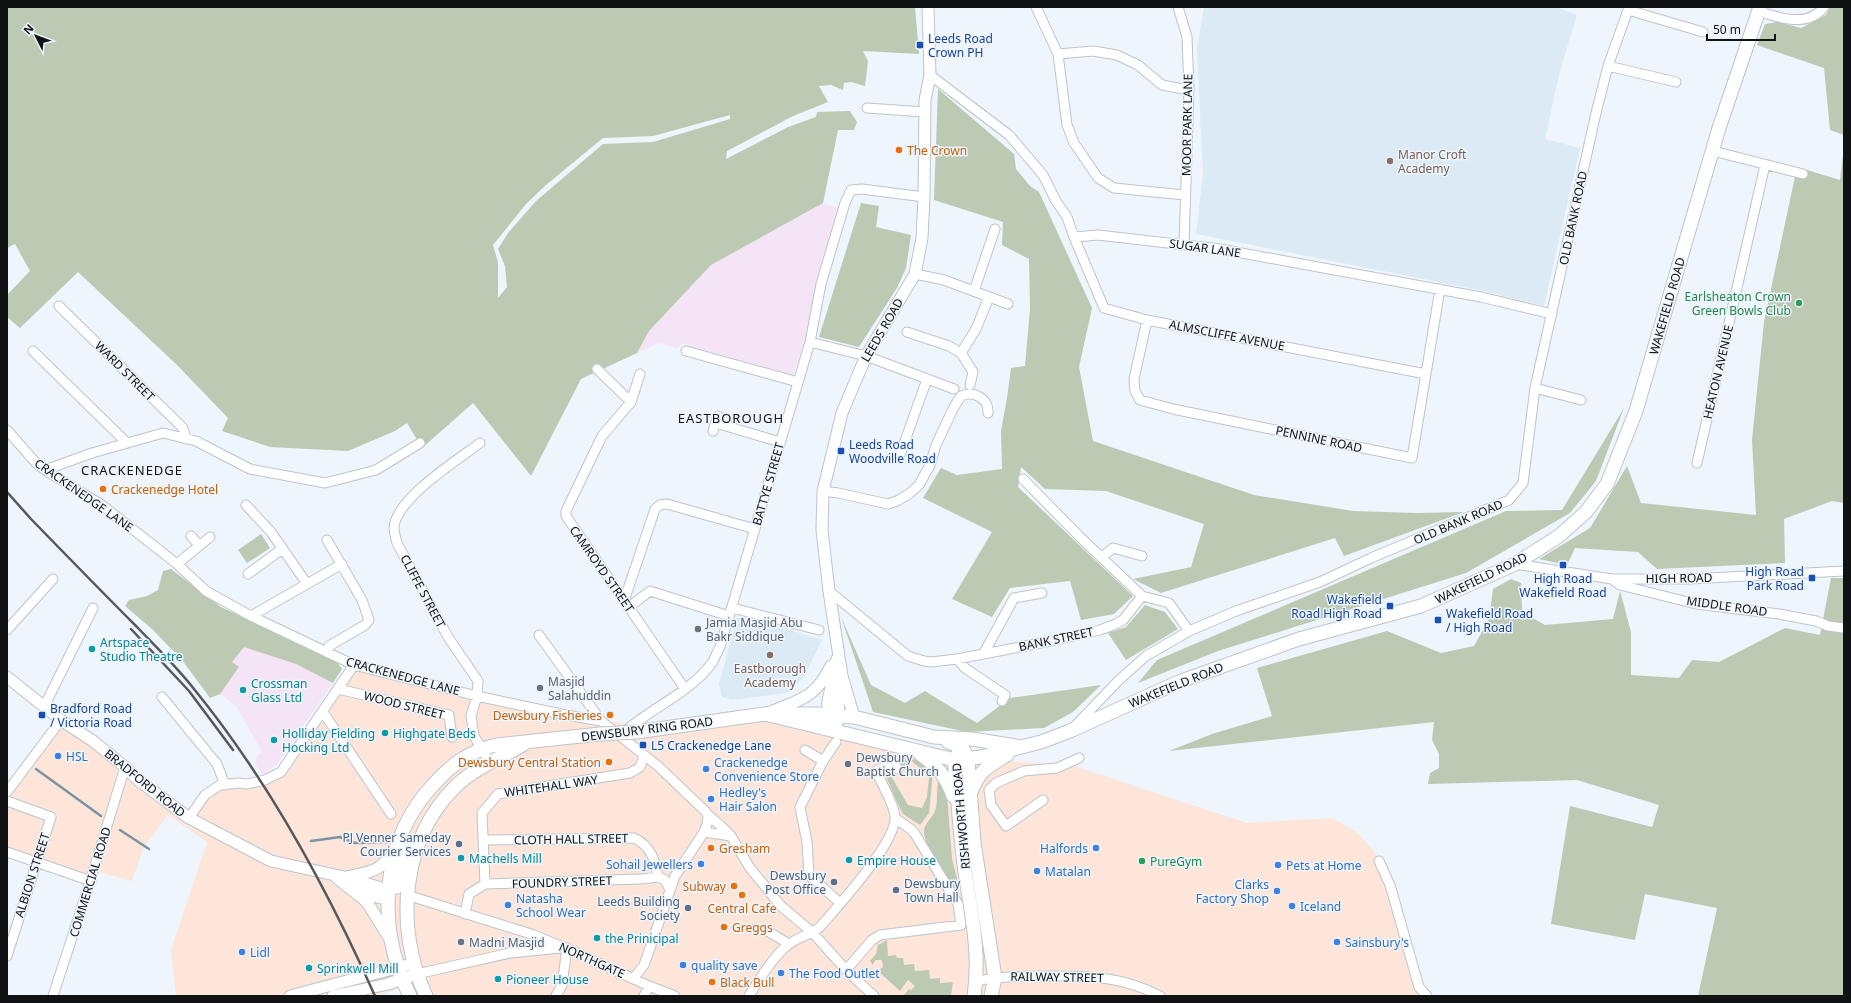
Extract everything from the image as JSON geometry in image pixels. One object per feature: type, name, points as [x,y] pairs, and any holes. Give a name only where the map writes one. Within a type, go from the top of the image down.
[{"type":"highway","name":"WAKEFIELD ROAD","points":[[968,759],[1041,742],[1070,731],[1181,681],[1299,639],[1421,606],[1515,564],[1559,536],[1586,512],[1607,484],[1636,411],[1713,151],[1759,9]]},
{"type":"highway","name":"DEWSBURY RING ROAD","points":[[765,714],[955,760],[968,759]]},
{"type":"highway","name":"DEWSBURY RING ROAD","points":[[410,996],[400,973],[390,939],[395,894],[395,849],[410,813],[425,793],[444,772],[460,760],[481,748],[496,745],[600,734],[636,732],[765,714],[832,715],[854,717],[934,737]]},
{"type":"highway","name":"RISHWORTH ROAD","points":[[934,737],[971,742]]},
{"type":"highway","name":"DEWSBURY RING ROAD","points":[[395,894],[411,869],[427,826],[438,806],[458,784],[490,763],[528,742]]},
{"type":"highway","name":"WAKEFIELD ROAD","points":[[971,742],[1019,746]]},
{"type":"highway","name":"RISHWORTH ROAD","points":[[971,742],[968,759],[974,843],[995,978]]},
{"type":"highway","name":"RISHWORTH ROAD","points":[[971,742],[955,760],[964,865],[974,921],[976,981],[974,996]]},
{"type":"highway","points":[[970,792],[977,777],[984,769],[1019,746]]},
{"type":"highway","points":[[917,751],[934,764],[948,781],[959,812]]},
{"type":"highway","name":"DEWSBURY RING ROAD","points":[[395,894],[406,909],[410,945],[426,996]]},
{"type":"highway","points":[[991,996],[995,978]]},
{"type":"main road","name":"LEEDS ROAD","points":[[854,717],[842,676],[829,591],[822,530],[823,491],[842,413],[866,356],[915,274],[922,238],[925,100],[930,75],[928,7]]},
{"type":"main road","name":"LEEDS ROAD","points":[[832,715],[828,701],[839,651]]},
{"type":"main road","points":[[765,714],[805,698],[813,693],[825,679],[839,651]]},
{"type":"main road","name":"LEEDS ROAD","points":[[832,730],[827,721],[832,715],[842,676]]},
{"type":"main road","name":"BRADFORD ROAD","points":[[7,677],[61,720],[93,741],[125,767],[138,780],[189,818],[271,861],[332,874],[345,881],[395,894]]},
{"type":"main road","points":[[390,939],[372,908],[345,881],[375,871],[387,862],[395,849]]},
{"type":"main road","points":[[290,996],[400,973],[416,968]]},
{"type":"main road","points":[[333,996],[388,984],[400,973]]},
{"type":"street","points":[[1036,7],[1058,54],[1067,125],[1074,143],[1098,178],[1114,188],[1185,195]]},
{"type":"street","name":"MOOR PARK LANE","points":[[1178,7],[1187,37],[1189,90],[1184,244]]},
{"type":"street","points":[[1759,9],[1782,19],[1800,20],[1815,15],[1824,7]]},
{"type":"street","points":[[1628,8],[1703,32]]},
{"type":"street","name":"OLD BANK ROAD","points":[[1070,731],[1118,681],[1146,656],[1189,631],[1236,611],[1320,582],[1371,558],[1509,500],[1523,483],[1535,388],[1596,113],[1608,66],[1628,8]]},
{"type":"street","points":[[1058,54],[1093,51],[1117,55],[1138,65],[1162,85],[1189,90]]},
{"type":"street","points":[[1608,66],[1676,82]]},
{"type":"street","points":[[930,75],[1009,135],[1043,175],[1056,201],[1067,218],[1074,237]]},
{"type":"street","points":[[867,108],[925,112]]},
{"type":"street","points":[[1713,151],[1803,174]]},
{"type":"street","name":"HEATON AVENUE","points":[[1697,462],[1765,165]]},
{"type":"street","name":"BATTYE STREET","points":[[620,736],[633,724],[685,689],[701,675],[712,663],[720,647],[810,342],[821,284],[845,203],[851,190],[862,189],[924,197]]},
{"type":"street","points":[[974,291],[995,229]]},
{"type":"street","name":"SUGAR LANE","points":[[1074,237],[1098,235],[1184,244],[1272,258],[1481,297],[1552,314]]},
{"type":"street","name":"ALMSCLIFFE AVENUE","points":[[1074,237],[1104,308],[1148,320],[1426,374]]},
{"type":"street","points":[[915,274],[944,280],[1008,304]]},
{"type":"street","name":"PENNINE ROAD","points":[[1148,320],[1134,379],[1134,391],[1140,400],[1173,409],[1412,458],[1440,289]]},
{"type":"street","points":[[962,353],[976,330],[989,297]]},
{"type":"street","name":"WARD STREET","points":[[59,306],[183,428],[186,439]]},
{"type":"street","points":[[906,332],[949,346],[962,353],[973,372],[970,385]]},
{"type":"street","points":[[810,342],[866,356],[954,390]]},
{"type":"street","points":[[33,351],[127,443]]},
{"type":"street","points":[[686,351],[798,382]]},
{"type":"street","points":[[597,369],[632,402]]},
{"type":"street","points":[[900,455],[927,379]]},
{"type":"street","name":"CAMROYD STREET","points":[[641,380],[632,402],[602,436],[566,513],[567,519],[685,689]]},
{"type":"street","points":[[1535,388],[1581,400]]},
{"type":"street","points":[[823,491],[838,492],[888,504],[897,501],[914,490],[922,479],[954,407],[961,396],[969,393],[980,397],[988,408],[988,413]]},
{"type":"street","points":[[716,423],[780,442]]},
{"type":"street","name":"CRACKENEDGE LANE","points":[[7,430],[36,463],[45,470],[102,505],[177,564],[206,591],[251,616],[354,665],[477,696],[601,721],[681,787],[708,815],[722,826],[731,836],[750,868],[781,906],[813,933],[846,970],[874,996]]},
{"type":"street","points":[[45,470],[92,453],[163,433],[196,441],[250,469],[325,483],[376,470],[420,443]]},
{"type":"street","name":"CLIFFE STREET","points":[[480,443],[419,489],[402,506],[394,527],[397,543],[448,637],[478,681],[477,696],[471,716],[474,736],[490,763]]},
{"type":"street","points":[[1023,479],[1080,537],[1142,596],[1169,603],[1189,631]]},
{"type":"street","points":[[627,604],[655,510],[660,505],[667,504],[755,529]]},
{"type":"street","points":[[246,505],[271,532],[307,584]]},
{"type":"street","points":[[191,536],[199,546]]},
{"type":"street","points":[[177,564],[210,537]]},
{"type":"street","points":[[327,540],[362,600],[369,620],[365,625],[329,646],[328,653]]},
{"type":"street","points":[[1102,557],[1112,548],[1142,556]]},
{"type":"street","points":[[248,574],[282,549]]},
{"type":"street","points":[[251,616],[342,564]]},
{"type":"street","name":"HIGH ROAD","points":[[1515,564],[1612,579],[1690,579],[1844,572]]},
{"type":"street","points":[[7,630],[53,579]]},
{"type":"street","name":"MIDDLE ROAD","points":[[1612,579],[1617,584],[1696,604],[1779,614],[1816,621],[1828,626],[1844,628]]},
{"type":"street","points":[[627,604],[650,591],[730,612],[820,630]]},
{"type":"street","name":"BANK STREET","points":[[829,591],[908,656],[931,662],[1051,641],[1109,627],[1123,620],[1142,596]]},
{"type":"street","points":[[984,653],[1014,598],[1042,593]]},
{"type":"street","points":[[44,707],[94,608]]},
{"type":"street","points":[[1828,626],[1836,631],[1844,632]]},
{"type":"street","points":[[539,635],[601,721]]},
{"type":"street","points":[[957,658],[965,668],[1005,695],[1002,701]]},
{"type":"street","points":[[189,818],[205,795],[220,785],[239,783],[247,784],[265,780],[281,772],[354,665]]},
{"type":"street","name":"WOOD STREET","points":[[338,689],[449,715],[452,737]]},
{"type":"street","points":[[162,697],[216,764],[225,785]]},
{"type":"street","points":[[323,712],[391,814]]},
{"type":"street","points":[[7,792],[61,720]]},
{"type":"street","points":[[836,742],[823,761],[800,807],[807,842],[809,875],[840,903]]},
{"type":"street","points":[[805,750],[823,761]]},
{"type":"street","name":"WHITEHALL WAY","points":[[485,884],[482,813],[498,794],[630,773],[640,766],[644,757]]},
{"type":"street","points":[[1043,800],[1006,826],[991,805],[989,790],[996,783],[1024,771],[1058,768],[1079,758]]},
{"type":"street","points":[[846,970],[872,940],[880,935],[961,925],[958,904],[915,834],[912,830],[895,818],[876,771],[891,762],[898,769]]},
{"type":"street","name":"COMMERCIAL ROAD","points":[[53,996],[91,881],[125,767]]},
{"type":"street","name":"ALBION STREET","points":[[7,801],[51,817],[7,956]]},
{"type":"street","points":[[634,978],[644,965],[678,871],[704,832],[708,824],[708,815]]},
{"type":"street","points":[[749,996],[762,974],[789,944],[813,933],[840,903],[879,854],[889,837],[895,818]]},
{"type":"street","points":[[704,832],[731,836]]},
{"type":"street","name":"CLOTH HALL STREET","points":[[484,840],[634,838],[640,840],[654,857],[658,877]]},
{"type":"street","points":[[7,852],[91,881]]},
{"type":"street","points":[[1379,861],[1390,885],[1419,987],[1427,996]]},
{"type":"street","points":[[658,877],[665,880],[670,890]]},
{"type":"street","name":"FOUNDRY STREET","points":[[485,884],[641,879],[658,877]]},
{"type":"street","points":[[465,914],[469,894],[485,884]]},
{"type":"street","name":"BRADFORD ROAD","points":[[395,894],[465,914]]},
{"type":"street","name":"NORTHGATE","points":[[465,914],[505,926],[567,948],[649,986],[675,996]]},
{"type":"street","points":[[764,929],[789,944]]},
{"type":"street","points":[[416,968],[546,948],[567,948],[562,985],[556,996]]},
{"type":"street","name":"RAILWAY STREET","points":[[976,981],[1022,975],[1077,975],[1113,978],[1131,983],[1160,996]]},
{"type":"street","points":[[644,996],[649,986]]},
{"type":"shaded area","name":"Manor Croft Academy","points":[[1204,7],[1557,7],[1577,15],[1560,71],[1545,139],[1580,148],[1544,306],[1484,291],[1196,234],[1203,174],[1197,48]]},
{"type":"shaded area","points":[[823,203],[839,208],[817,282],[805,340],[793,375],[683,344],[676,348],[659,343],[637,353],[649,331],[711,265]]},
{"type":"shaded area","name":"Eastborough Academy","points":[[737,617],[750,621],[749,624],[758,626],[760,620],[822,640],[804,677],[787,693],[731,700],[722,697],[719,684]]},
{"type":"shaded area","points":[[244,646],[296,664],[333,683],[276,765],[262,775],[255,764],[257,756],[262,752],[236,706],[220,694],[239,668],[232,662]]},
{"type":"shaded area","points":[[354,665],[601,721],[633,724],[636,732],[765,714],[969,759],[1071,765],[1247,823],[1332,818],[1358,833],[1375,853],[1390,885],[1412,963],[1427,996],[429,996],[423,982],[374,996],[176,996],[171,949],[207,842],[168,815],[143,849],[132,881],[99,872],[91,881],[7,851],[7,792],[61,720],[189,818],[220,785],[281,772]]},
{"type":"green space","points":[[7,7],[915,7],[919,54],[863,51],[868,61],[865,86],[851,82],[844,83],[843,90],[831,85],[819,86],[828,102],[793,116],[727,151],[726,159],[788,127],[816,117],[817,112],[850,111],[857,122],[854,130],[838,130],[823,203],[711,265],[649,331],[637,353],[581,379],[531,476],[473,403],[422,448],[407,423],[395,431],[348,451],[270,447],[222,431],[228,418],[177,365],[78,272],[20,328],[7,317],[7,295],[30,271],[15,244],[7,248]],"holes":[[[730,115],[730,119],[653,142],[603,144],[536,201],[508,233],[498,249],[505,266],[507,287],[498,298],[498,262],[493,245],[526,204],[546,185],[603,138],[653,136]]]},
{"type":"green space","points":[[1830,7],[1844,7],[1844,135],[1830,130],[1824,68],[1757,45],[1765,24],[1778,22],[1801,28],[1826,15]]},
{"type":"green space","points":[[938,89],[1014,154],[1016,169],[1030,186],[1039,192],[1092,308],[1079,367],[1093,441],[1254,495],[1353,511],[1417,513],[1464,512],[1344,556],[1335,538],[1161,593],[1133,579],[1191,567],[1204,524],[1106,491],[1045,489],[1021,467],[1018,487],[1133,596],[1114,614],[1081,620],[1070,581],[1010,588],[992,617],[952,599],[992,532],[923,498],[941,468],[957,475],[1002,469],[1001,431],[1011,368],[1025,366],[1030,309],[1029,259],[1002,245],[1003,222],[934,200]]},
{"type":"green space","points":[[1844,148],[1844,503],[1832,501],[1784,519],[1785,563],[1657,569],[1638,552],[1575,548],[1567,565],[1539,559],[1590,528],[1627,466],[1641,503],[1756,515],[1752,440],[1764,322],[1797,167],[1840,180]]},
{"type":"green space","points":[[861,203],[879,206],[876,227],[911,235],[906,268],[897,288],[859,347],[819,337]]},
{"type":"green space","points":[[1624,408],[1596,481],[1570,513],[1466,573],[1218,651],[1138,683],[1157,660],[1506,511],[1562,510]]},
{"type":"green space","points":[[261,534],[270,548],[247,563],[238,550]]},
{"type":"green space","points":[[171,569],[221,607],[337,662],[342,669],[333,683],[296,664],[244,647],[232,662],[239,667],[220,694],[210,698],[182,660],[152,629],[125,606],[129,600],[147,596],[158,590],[163,571]]},
{"type":"green space","points":[[1831,578],[1844,578],[1844,996],[1698,996],[1717,908],[1645,894],[1635,940],[1551,924],[1570,806],[1652,827],[1659,805],[1577,780],[1428,784],[1430,773],[1439,768],[1439,754],[1432,740],[1434,722],[1169,751],[1212,734],[1272,716],[1257,668],[1387,631],[1441,653],[1474,646],[1489,619],[1493,589],[1511,579],[1521,583],[1522,612],[1545,625],[1613,619],[1620,591],[1631,632],[1631,675],[1679,678],[1692,660],[1719,662],[1785,628],[1820,635]]},
{"type":"green space","points":[[1145,605],[1165,612],[1178,629],[1126,660],[1108,633],[1126,627]]},
{"type":"green space","points":[[841,617],[871,685],[905,703],[925,691],[977,723],[1010,698],[1101,685],[1073,712],[1044,728],[967,732],[873,712]]},
{"type":"green space","points":[[899,757],[904,760],[916,760],[933,773],[929,813],[920,825],[903,814],[886,776],[889,769],[894,773],[891,776],[908,805],[922,808],[927,797],[929,777],[912,761],[906,770],[897,759]]},
{"type":"green space","points":[[940,777],[947,795],[952,859],[957,878],[958,893],[927,844],[924,830],[936,807]]},
{"type":"green space","points":[[887,940],[888,956],[896,955],[897,958],[903,958],[904,965],[914,964],[915,971],[929,970],[930,979],[940,978],[940,983],[953,982],[951,996],[905,996],[904,995],[909,989],[911,990],[915,986],[908,980],[900,991],[878,971],[883,967],[882,960],[875,960],[873,965],[870,961],[876,954],[878,945]]},
{"type":"waterway","points":[[36,769],[101,816]]},
{"type":"waterway","points":[[120,830],[149,849]]},
{"type":"waterway","points":[[311,841],[340,837],[355,843],[388,842]]},
{"type":"railway","points":[[7,492],[31,519],[174,665],[221,724],[272,798],[295,836],[337,915],[375,996]]},
{"type":"railway","points":[[131,629],[189,691],[233,750]]},
{"type":"place","name":"Leeds Road Crown PH","points":[[920,45]]},
{"type":"place","name":"The Crown","points":[[899,150]]},
{"type":"place","name":"Manor Croft Academy","points":[[1390,161]]},
{"type":"place","name":"Earlsheaton Crown Green Bowls Club","points":[[1799,303]]},
{"type":"place","name":"Leeds Road Woodville Road","points":[[841,451]]},
{"type":"place","name":"Crackenedge Hotel","points":[[103,489]]},
{"type":"place","name":"High Road Wakefield Road","points":[[1563,565]]},
{"type":"place","name":"High Road Park Road","points":[[1812,578]]},
{"type":"place","name":"Wakefield Road High Road","points":[[1390,606]]},
{"type":"place","name":"Wakefield Road / High Road","points":[[1438,620]]},
{"type":"place","name":"Jamia Masjid Abu Bakr Siddique","points":[[698,629]]},
{"type":"place","name":"Artspace Studio Theatre","points":[[92,649]]},
{"type":"place","name":"Eastborough Academy","points":[[770,655]]},
{"type":"place","name":"Masjid Salahuddin","points":[[540,688]]},
{"type":"place","name":"Crossman Glass Ltd","points":[[243,690]]},
{"type":"place","name":"Bradford Road / Victoria Road","points":[[42,715]]},
{"type":"place","name":"Dewsbury Fisheries","points":[[610,715]]},
{"type":"place","name":"Highgate Beds","points":[[385,733]]},
{"type":"place","name":"Holliday Fielding Hocking Ltd","points":[[274,740]]},
{"type":"place","name":"L5 Crackenedge Lane","points":[[643,745]]},
{"type":"place","name":"HSL","points":[[58,756]]},
{"type":"place","name":"Dewsbury Central Station","points":[[609,762]]},
{"type":"place","name":"Dewsbury Baptist Church","points":[[848,764]]},
{"type":"place","name":"Crackenedge Convenience Store","points":[[706,769]]},
{"type":"place","name":"Hedley's Hair Salon","points":[[711,799]]},
{"type":"place","name":"PJ Venner Sameday Courier Services","points":[[459,844]]},
{"type":"place","name":"Gresham","points":[[711,848]]},
{"type":"place","name":"Halfords","points":[[1096,848]]},
{"type":"place","name":"Machells Mill","points":[[461,858]]},
{"type":"place","name":"Empire House","points":[[849,860]]},
{"type":"place","name":"PureGym","points":[[1142,861]]},
{"type":"place","name":"Sohail Jewellers","points":[[701,864]]},
{"type":"place","name":"Pets at Home","points":[[1278,865]]},
{"type":"place","name":"Matalan","points":[[1037,871]]},
{"type":"place","name":"Dewsbury Post Office","points":[[834,882]]},
{"type":"place","name":"Subway","points":[[734,886]]},
{"type":"place","name":"Dewsbury Town Hall","points":[[896,890]]},
{"type":"place","name":"Clarks Factory Shop","points":[[1277,891]]},
{"type":"place","name":"Central Cafe","points":[[742,895]]},
{"type":"place","name":"Natasha School Wear","points":[[508,905]]},
{"type":"place","name":"Iceland","points":[[1292,906]]},
{"type":"place","name":"Leeds Building Society","points":[[688,908]]},
{"type":"place","name":"Greggs","points":[[724,927]]},
{"type":"place","name":"the Prinicipal","points":[[597,938]]},
{"type":"place","name":"Madni Masjid","points":[[461,942]]},
{"type":"place","name":"Sainsbury's","points":[[1337,942]]},
{"type":"place","name":"Lidl","points":[[242,952]]},
{"type":"place","name":"quality save","points":[[683,965]]},
{"type":"place","name":"Sprinkwell Mill","points":[[309,968]]},
{"type":"place","name":"The Food Outlet","points":[[781,973]]},
{"type":"place","name":"Pioneer House","points":[[498,979]]},
{"type":"place","name":"Black Bull","points":[[712,982]]},
{"type":"district","name":"EASTBOROUGH","points":[[731,418]]},
{"type":"district","name":"CRACKENEDGE","points":[[132,470]]}]
